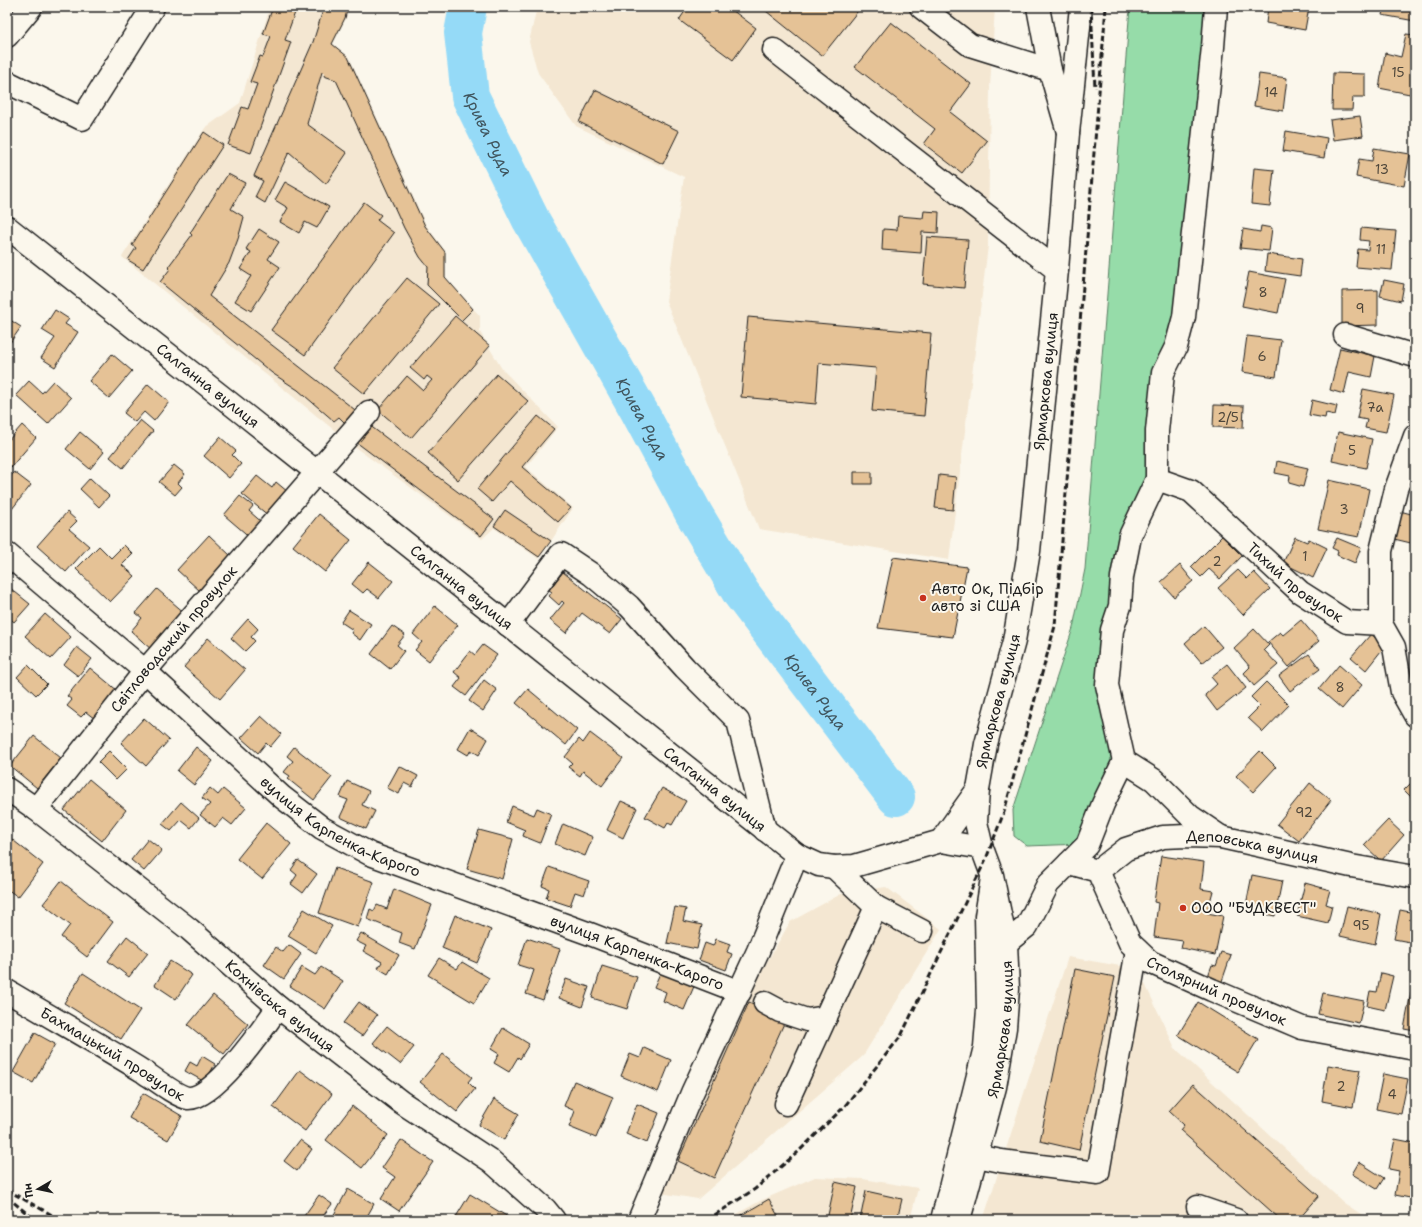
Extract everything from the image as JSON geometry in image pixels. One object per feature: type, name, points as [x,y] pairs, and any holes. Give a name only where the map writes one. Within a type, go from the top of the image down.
[{"type":"street","points":[[7,36],[31,7]]},
{"type":"street","points":[[7,82],[82,119],[153,7]]},
{"type":"street","points":[[921,7],[970,45],[1050,70]]},
{"type":"street","points":[[1038,7],[1050,70],[1068,133]]},
{"type":"street","name":"Ярмаркова вулиця","points":[[959,1220],[995,1087],[1005,1028],[1008,989],[1006,943],[992,875],[982,848],[976,822],[978,789],[986,744],[1014,641],[1029,551],[1081,7]]},
{"type":"street","points":[[1006,943],[1027,926],[1048,884],[1087,845],[1103,804],[1124,761],[1107,685],[1112,630],[1120,606],[1122,577],[1130,536],[1157,479],[1157,431],[1163,373],[1176,347],[1184,317],[1216,7]]},
{"type":"street","points":[[774,50],[1057,270]]},
{"type":"street","name":"Салганна вулиця","points":[[7,227],[797,855],[819,865],[834,867],[854,866],[941,841],[982,848]]},
{"type":"street","points":[[1345,335],[1415,356]]},
{"type":"street","name":"Світловодський провулок","points":[[36,809],[145,671],[369,412]]},
{"type":"street","points":[[1415,436],[1396,489],[1381,551],[1381,624],[1394,647],[1402,692],[1415,715]]},
{"type":"street","name":"Тихий провулок","points":[[1157,479],[1191,491],[1300,592],[1347,622],[1381,624]]},
{"type":"street","name":"вулиця Карпенка-Карого","points":[[7,554],[145,671],[282,797],[322,828],[370,854],[590,934],[740,992]]},
{"type":"street","points":[[508,625],[561,554],[591,574],[629,606],[685,668],[738,721],[765,830]]},
{"type":"street","points":[[1124,761],[1154,780],[1190,816],[1221,837]]},
{"type":"street","name":"Кохнівська вулиця","points":[[7,789],[36,809],[189,929],[278,1007],[401,1102],[491,1161],[545,1209],[554,1220]]},
{"type":"street","points":[[941,841],[978,789]]},
{"type":"street","name":"Деповська вулиця","points":[[1098,871],[1126,849],[1158,839],[1187,836],[1221,837],[1351,866],[1415,877]]},
{"type":"street","points":[[639,1220],[692,1093],[758,951],[797,855]]},
{"type":"street","points":[[1069,863],[1098,871]]},
{"type":"street","points":[[834,867],[876,907],[922,930]]},
{"type":"street","name":"Столярний провулок","points":[[1098,871],[1130,943],[1150,962],[1302,1028],[1415,1048]]},
{"type":"street","points":[[942,1220],[985,1047],[988,1010],[986,916],[992,875]]},
{"type":"street","points":[[786,1104],[876,907]]},
{"type":"street","points":[[977,1156],[1001,1161],[1098,1174],[1137,950]]},
{"type":"street","name":"Бахмацький провулок","points":[[7,991],[179,1095],[189,1098],[207,1092],[222,1078],[257,1037],[278,1007]]},
{"type":"street","points":[[765,1004],[780,1011],[807,1020],[826,1017]]},
{"type":"street","points":[[1198,1207],[1236,1220]]},
{"type":"shaded area","points":[[270,7],[349,7],[346,18],[333,44],[349,57],[426,225],[445,251],[446,278],[480,316],[480,332],[502,369],[558,427],[526,467],[573,508],[539,559],[494,528],[482,539],[356,448],[122,257],[205,128],[240,103]]},
{"type":"shaded area","points":[[537,7],[995,7],[990,87],[988,246],[949,560],[759,529],[666,301],[684,177],[576,126],[538,73],[529,42]]},
{"type":"shaded area","points":[[886,887],[941,929],[863,1056],[698,1199],[660,1193],[747,997],[790,922],[841,894]]},
{"type":"shaded area","points":[[1068,957],[1138,969],[1175,1048],[1344,1203],[1370,1220],[983,1220]]},
{"type":"shaded area","points":[[815,1177],[863,1179],[918,1188],[910,1220],[726,1220],[760,1201]]},
{"type":"green space","points":[[1130,7],[1213,7],[1152,477],[1117,604],[1119,764],[1083,844],[1027,846],[1014,836],[1013,810],[1073,628],[1085,569]]},
{"type":"building","points":[[273,7],[297,7],[285,40],[291,42],[251,153],[228,145],[242,107],[248,109],[257,84],[250,82],[260,56],[263,57],[271,36],[263,34]]},
{"type":"building","points":[[324,7],[348,7],[345,18],[332,44],[348,57],[425,226],[445,252],[445,277],[473,309],[462,320],[427,285],[428,267],[420,257],[404,228],[336,80],[324,76],[325,73],[322,72],[307,124],[347,153],[326,184],[289,152],[265,203],[255,197],[263,181],[254,176],[313,42]]},
{"type":"building","points":[[688,7],[728,7],[756,28],[733,60],[679,20]]},
{"type":"building","points":[[761,7],[861,7],[822,56]]},
{"type":"building","points":[[1268,7],[1309,7],[1305,30],[1266,23]]},
{"type":"building","points":[[1384,7],[1415,7],[1415,21],[1382,15]]},
{"type":"building","points":[[891,22],[971,84],[950,112],[987,141],[962,173],[924,144],[935,129],[855,67]]},
{"type":"building","points":[[1406,34],[1415,35],[1415,95],[1379,88],[1385,53],[1401,57]]},
{"type":"building","points":[[1333,73],[1365,74],[1365,97],[1353,97],[1352,110],[1332,110]]},
{"type":"building","points":[[1259,74],[1287,78],[1283,111],[1254,106]]},
{"type":"building","points":[[595,90],[679,131],[663,164],[579,122]]},
{"type":"building","points":[[1360,116],[1363,136],[1333,140],[1330,120]]},
{"type":"building","points":[[1286,131],[1327,138],[1324,158],[1283,151]]},
{"type":"building","points":[[204,132],[223,145],[143,269],[128,260],[136,248],[132,245]]},
{"type":"building","points":[[1374,148],[1410,154],[1404,186],[1356,177],[1359,159],[1372,161]]},
{"type":"building","points":[[1254,168],[1274,170],[1270,206],[1251,204]]},
{"type":"building","points":[[228,174],[245,183],[231,209],[244,217],[229,263],[209,296],[359,413],[348,426],[339,417],[334,421],[298,390],[272,373],[160,282],[170,269],[168,267],[192,235],[190,233]]},
{"type":"building","points":[[285,182],[329,207],[317,228],[305,222],[299,233],[280,222],[288,208],[275,200]]},
{"type":"building","points":[[364,202],[381,215],[377,220],[394,233],[305,355],[271,330]]},
{"type":"building","points":[[924,211],[939,212],[938,233],[922,232],[921,253],[882,250],[883,229],[897,230],[898,216],[923,218]]},
{"type":"building","points":[[1261,226],[1272,228],[1269,251],[1240,248],[1243,229],[1260,232]]},
{"type":"building","points":[[1361,228],[1396,231],[1392,270],[1356,267],[1358,249],[1368,250],[1369,241],[1360,240]]},
{"type":"building","points":[[259,229],[279,242],[268,259],[280,267],[251,311],[235,301],[251,276],[240,269],[251,252],[246,249]]},
{"type":"building","points":[[927,237],[968,240],[964,288],[923,284]]},
{"type":"building","points":[[1267,254],[1302,259],[1300,276],[1265,271]]},
{"type":"building","points":[[1249,272],[1285,279],[1278,313],[1242,306]]},
{"type":"building","points":[[407,278],[439,304],[364,394],[332,368]]},
{"type":"building","points":[[1384,280],[1404,284],[1401,301],[1380,296]]},
{"type":"building","points":[[1378,290],[1378,325],[1342,326],[1342,291]]},
{"type":"building","points":[[55,310],[69,319],[65,324],[78,332],[55,367],[41,358],[55,338],[42,330]]},
{"type":"building","points":[[455,316],[490,346],[411,438],[378,410],[407,376],[423,390],[432,380],[427,376],[424,380],[410,368]]},
{"type":"building","points":[[748,317],[931,333],[924,416],[872,411],[876,368],[819,363],[816,404],[741,397]]},
{"type":"building","points":[[7,318],[21,327],[7,347]]},
{"type":"building","points":[[1247,336],[1281,340],[1276,377],[1242,372]]},
{"type":"building","points":[[1340,348],[1375,356],[1371,377],[1349,372],[1344,394],[1330,390]]},
{"type":"building","points":[[112,354],[132,371],[109,398],[89,381]]},
{"type":"building","points":[[497,374],[528,401],[458,480],[428,453]]},
{"type":"building","points":[[29,381],[42,393],[53,381],[71,398],[48,424],[16,395]]},
{"type":"building","points":[[148,384],[169,402],[154,421],[144,412],[135,422],[124,413]]},
{"type":"building","points":[[1363,389],[1394,395],[1386,432],[1365,428],[1367,420],[1357,418]]},
{"type":"building","points":[[1312,400],[1337,406],[1335,415],[1326,413],[1325,418],[1309,415]]},
{"type":"building","points":[[1214,405],[1244,406],[1243,428],[1213,427]]},
{"type":"building","points":[[538,416],[554,429],[522,467],[571,508],[558,522],[510,481],[492,502],[477,489]]},
{"type":"building","points":[[140,420],[153,431],[123,468],[110,457]]},
{"type":"building","points":[[22,425],[36,438],[11,467],[7,464],[7,442]]},
{"type":"building","points":[[369,425],[494,519],[481,536],[356,442]]},
{"type":"building","points":[[80,432],[104,452],[90,469],[66,449]]},
{"type":"building","points":[[1338,432],[1372,439],[1366,468],[1332,461]]},
{"type":"building","points":[[220,437],[236,451],[232,455],[241,464],[229,478],[204,456]]},
{"type":"building","points":[[1277,461],[1308,468],[1303,487],[1289,483],[1290,476],[1275,473]]},
{"type":"building","points":[[174,465],[185,474],[178,483],[182,487],[175,495],[159,482]]},
{"type":"building","points":[[14,472],[31,485],[7,514],[7,481]]},
{"type":"building","points":[[854,472],[872,472],[872,484],[854,484]]},
{"type":"building","points":[[939,475],[956,477],[953,510],[935,508]]},
{"type":"building","points":[[257,476],[272,488],[276,482],[288,492],[269,516],[242,494]]},
{"type":"building","points":[[90,478],[109,496],[99,507],[80,489]]},
{"type":"building","points":[[1329,480],[1369,489],[1359,537],[1318,529]]},
{"type":"building","points":[[240,496],[253,506],[249,511],[265,525],[252,539],[224,515]]},
{"type":"building","points":[[505,510],[551,541],[539,557],[494,526]]},
{"type":"building","points":[[1396,510],[1415,515],[1415,544],[1390,538]]},
{"type":"building","points":[[67,512],[77,521],[69,529],[89,546],[66,572],[37,546]]},
{"type":"building","points":[[319,514],[351,540],[325,572],[293,546]]},
{"type":"building","points":[[209,535],[232,557],[200,591],[177,570]]},
{"type":"building","points":[[1222,536],[1242,556],[1220,579],[1209,569],[1201,577],[1191,567]]},
{"type":"building","points":[[1295,537],[1307,542],[1309,539],[1327,548],[1313,578],[1283,563]]},
{"type":"building","points":[[1337,538],[1361,548],[1355,563],[1337,555],[1338,551],[1332,548]]},
{"type":"building","points":[[124,545],[133,554],[122,565],[135,576],[110,602],[76,569],[99,546],[111,558]]},
{"type":"building","name":"Авто Ок, Підбір авто зі США","points":[[893,557],[967,567],[953,637],[878,628]]},
{"type":"building","points":[[369,562],[393,581],[379,598],[367,589],[363,593],[352,584]]},
{"type":"building","points":[[1180,565],[1193,581],[1174,597],[1161,582]]},
{"type":"building","points":[[1238,570],[1247,579],[1254,572],[1270,589],[1243,615],[1218,588]]},
{"type":"building","points":[[563,572],[622,619],[610,634],[582,613],[566,633],[550,620],[564,603],[562,601],[559,605],[549,596],[552,592],[549,590]]},
{"type":"building","points":[[10,588],[30,604],[14,622],[7,616],[7,592]]},
{"type":"building","points":[[157,589],[186,614],[153,651],[131,631],[142,618],[136,613]]},
{"type":"building","points":[[435,606],[458,625],[429,661],[415,650],[422,642],[413,634]]},
{"type":"building","points":[[349,610],[371,624],[360,640],[351,633],[353,630],[341,622]]},
{"type":"building","points":[[45,614],[71,637],[51,659],[25,636]]},
{"type":"building","points":[[248,619],[258,629],[251,637],[255,641],[245,651],[231,638]]},
{"type":"building","points":[[1301,620],[1319,641],[1289,667],[1268,642],[1280,632],[1283,635]]},
{"type":"building","points":[[392,626],[405,635],[397,645],[404,651],[390,669],[371,654]]},
{"type":"building","points":[[1204,626],[1222,647],[1202,663],[1185,643]]},
{"type":"building","points":[[1254,629],[1269,645],[1264,650],[1278,665],[1254,686],[1244,673],[1250,667],[1234,648]]},
{"type":"building","points":[[1371,634],[1385,646],[1366,670],[1351,657]]},
{"type":"building","points":[[208,638],[245,670],[220,699],[184,667]]},
{"type":"building","points":[[483,645],[497,655],[466,696],[454,687],[461,678],[454,672],[470,651],[475,655]]},
{"type":"building","points":[[77,647],[92,659],[78,676],[64,665]]},
{"type":"building","points":[[1309,654],[1320,669],[1290,691],[1279,676]]},
{"type":"building","points":[[1227,664],[1246,688],[1217,711],[1205,695],[1217,684],[1211,677]]},
{"type":"building","points":[[28,665],[47,684],[36,695],[17,677]]},
{"type":"building","points":[[1339,665],[1362,685],[1342,709],[1319,689]]},
{"type":"building","points":[[90,668],[118,691],[95,719],[86,712],[81,717],[67,706],[72,700],[67,696]]},
{"type":"building","points":[[484,680],[497,690],[483,711],[469,701]]},
{"type":"building","points":[[1266,682],[1289,705],[1263,732],[1248,718],[1260,706],[1251,697]]},
{"type":"building","points":[[528,689],[577,730],[566,745],[516,703]]},
{"type":"building","points":[[261,716],[281,734],[270,747],[266,743],[258,753],[241,738]]},
{"type":"building","points":[[144,718],[169,740],[146,766],[121,743]]},
{"type":"building","points":[[470,728],[488,739],[479,755],[471,750],[468,755],[458,749]]},
{"type":"building","points":[[590,733],[623,758],[602,786],[583,771],[580,776],[568,767],[572,763],[565,757],[579,739],[583,743]]},
{"type":"building","points":[[34,736],[61,758],[37,788],[10,766]]},
{"type":"building","points":[[196,747],[213,761],[194,785],[177,771]]},
{"type":"building","points":[[294,747],[332,777],[314,800],[288,779],[290,776],[284,772],[293,761],[287,756]]},
{"type":"building","points":[[109,751],[127,769],[116,780],[98,762]]},
{"type":"building","points":[[1260,751],[1276,767],[1253,792],[1236,776]]},
{"type":"building","points":[[399,766],[418,776],[412,787],[404,783],[399,794],[387,788]]},
{"type":"building","points":[[89,779],[126,810],[102,841],[64,810]]},
{"type":"building","points":[[1415,779],[1415,801],[1404,790]]},
{"type":"building","points":[[347,781],[369,791],[362,805],[375,811],[366,829],[340,817],[348,800],[340,797]]},
{"type":"building","points":[[1310,783],[1331,800],[1299,841],[1277,824]]},
{"type":"building","points":[[210,788],[218,795],[223,789],[246,808],[232,825],[223,818],[215,827],[200,815],[210,804],[202,798]]},
{"type":"building","points":[[662,788],[686,801],[672,825],[668,823],[665,828],[645,817]]},
{"type":"building","points":[[621,801],[637,808],[623,838],[607,830]]},
{"type":"building","points":[[181,802],[199,818],[191,828],[181,820],[171,831],[162,824]]},
{"type":"building","points":[[512,806],[534,815],[537,808],[551,814],[540,843],[523,836],[525,830],[506,822]]},
{"type":"building","points":[[1388,820],[1404,835],[1381,861],[1364,845]]},
{"type":"building","points":[[266,823],[291,844],[262,879],[237,859]]},
{"type":"building","points":[[563,824],[593,837],[585,856],[555,844]]},
{"type":"building","points":[[479,830],[513,839],[502,879],[467,869]]},
{"type":"building","points":[[9,837],[43,864],[18,897],[7,889],[7,840]]},
{"type":"building","points":[[148,839],[162,850],[144,871],[131,860]]},
{"type":"building","name":"ООО \"БУДКВЕСТ\"","points":[[1161,856],[1204,862],[1201,889],[1213,891],[1207,913],[1223,916],[1215,955],[1181,948],[1183,941],[1154,937],[1158,903],[1154,902]]},
{"type":"building","points":[[298,860],[317,874],[303,893],[291,884],[297,875],[291,870]]},
{"type":"building","points":[[549,867],[589,881],[584,895],[575,892],[570,906],[546,898],[549,889],[542,886]]},
{"type":"building","points":[[335,868],[374,882],[358,927],[319,913]]},
{"type":"building","points":[[1252,875],[1282,881],[1275,916],[1245,910]]},
{"type":"building","points":[[61,881],[113,922],[87,957],[61,937],[70,925],[43,904]]},
{"type":"building","points":[[1305,883],[1330,890],[1326,904],[1332,906],[1328,923],[1297,916]]},
{"type":"building","points":[[394,889],[432,905],[415,949],[399,943],[402,933],[367,919],[370,909],[374,911],[377,905],[387,909]]},
{"type":"building","points":[[1347,906],[1381,914],[1375,944],[1340,936]]},
{"type":"building","points":[[675,907],[686,909],[683,921],[702,925],[697,949],[667,943]]},
{"type":"building","points":[[304,909],[332,926],[316,953],[288,936]]},
{"type":"building","points":[[1400,910],[1415,913],[1415,943],[1394,939]]},
{"type":"building","points":[[455,915],[491,930],[477,963],[442,948]]},
{"type":"building","points":[[361,933],[399,955],[388,974],[378,968],[382,962],[363,951],[366,946],[356,941]]},
{"type":"building","points":[[127,936],[148,953],[129,977],[108,961]]},
{"type":"building","points":[[527,938],[560,949],[543,1000],[526,994],[534,970],[518,965]]},
{"type":"building","points":[[716,939],[730,944],[727,952],[732,954],[726,970],[699,960],[705,943],[713,946]]},
{"type":"building","points":[[289,945],[301,954],[284,979],[264,965],[276,947],[283,952]]},
{"type":"building","points":[[1221,952],[1231,955],[1221,984],[1207,979],[1212,965],[1216,966]]},
{"type":"building","points":[[439,958],[457,969],[462,962],[489,978],[474,1003],[428,975]]},
{"type":"building","points":[[170,961],[192,975],[176,999],[155,985]]},
{"type":"building","points":[[602,966],[637,977],[627,1009],[592,998]]},
{"type":"building","points":[[302,967],[315,975],[321,967],[343,981],[325,1009],[290,986]]},
{"type":"building","points":[[1075,969],[1115,977],[1079,1150],[1040,1141]]},
{"type":"building","points":[[661,971],[695,984],[684,1010],[663,1001],[666,992],[654,987]]},
{"type":"building","points":[[83,973],[140,1010],[121,1039],[64,1003]]},
{"type":"building","points":[[1381,973],[1393,976],[1385,1010],[1367,1006],[1370,991],[1377,992]]},
{"type":"building","points":[[566,979],[589,987],[582,1007],[559,998]]},
{"type":"building","points":[[1411,992],[1415,993],[1415,1031],[1404,1029]]},
{"type":"building","points":[[1323,993],[1364,1001],[1359,1023],[1318,1014]]},
{"type":"building","points":[[213,995],[248,1024],[224,1054],[188,1025]]},
{"type":"building","points":[[359,1002],[377,1015],[362,1036],[343,1023]]},
{"type":"building","points":[[749,1002],[786,1019],[714,1178],[678,1161]]},
{"type":"building","points":[[1198,1002],[1258,1039],[1238,1072],[1178,1035]]},
{"type":"building","points":[[387,1026],[414,1047],[400,1064],[373,1043]]},
{"type":"building","points":[[503,1028],[529,1044],[520,1059],[518,1057],[509,1072],[494,1063],[499,1054],[491,1049]]},
{"type":"building","points":[[35,1033],[55,1044],[33,1083],[13,1072]]},
{"type":"building","points":[[644,1048],[671,1060],[658,1092],[621,1076],[630,1054],[640,1058]]},
{"type":"building","points":[[443,1054],[472,1077],[468,1082],[475,1089],[457,1112],[420,1082]]},
{"type":"building","points":[[202,1056],[215,1064],[205,1082],[185,1071],[190,1062],[197,1066]]},
{"type":"building","points":[[1328,1065],[1360,1070],[1353,1107],[1322,1101]]},
{"type":"building","points":[[300,1070],[332,1094],[305,1131],[273,1107]]},
{"type":"building","points":[[1383,1074],[1408,1079],[1401,1114],[1376,1109]]},
{"type":"building","points":[[574,1081],[613,1097],[596,1138],[569,1127],[575,1111],[564,1106]]},
{"type":"building","points":[[1193,1084],[1319,1196],[1298,1220],[1281,1220],[1180,1130],[1184,1125],[1169,1111]]},
{"type":"building","points":[[143,1093],[182,1116],[168,1140],[129,1118]]},
{"type":"building","points":[[494,1099],[519,1114],[504,1140],[479,1125]]},
{"type":"building","points":[[637,1104],[659,1113],[647,1143],[626,1134]]},
{"type":"building","points":[[352,1106],[388,1135],[362,1168],[326,1140]]},
{"type":"building","points":[[1395,1139],[1415,1143],[1415,1199],[1395,1195],[1399,1171],[1389,1169]]},
{"type":"building","points":[[300,1140],[312,1149],[297,1171],[284,1161]]},
{"type":"building","points":[[401,1140],[433,1162],[399,1211],[381,1199],[395,1177],[382,1168]]},
{"type":"building","points":[[1359,1162],[1384,1178],[1377,1189],[1352,1174]]},
{"type":"building","points":[[835,1182],[857,1187],[850,1220],[827,1220]]},
{"type":"building","points":[[348,1189],[374,1204],[365,1220],[331,1220]]},
{"type":"building","points":[[866,1191],[902,1199],[897,1220],[860,1220]]},
{"type":"building","points":[[470,1194],[513,1220],[454,1220]]},
{"type":"building","points":[[319,1195],[332,1204],[320,1220],[310,1220],[304,1216]]},
{"type":"building","points":[[769,1199],[780,1220],[733,1220]]},
{"type":"waterway","name":"Крива Руда","points":[[468,7],[463,33],[470,96],[531,220],[639,411],[694,514],[741,593],[896,797]]},
{"type":"railway","points":[[1091,7],[1095,88]]},
{"type":"railway","points":[[707,1220],[755,1189],[797,1153],[844,1107],[901,1036],[986,859],[1004,812],[1055,626],[1106,7]]},
{"type":"railway","points":[[7,1190],[61,1220]]},
{"type":"railway","points":[[7,1197],[35,1220]]},
{"type":"place","name":"Авто Ок, Підбір авто зі США","points":[[923,598]]},
{"type":"place","name":"ООО \"БУДКВЕСТ\"","points":[[1183,908]]}]
